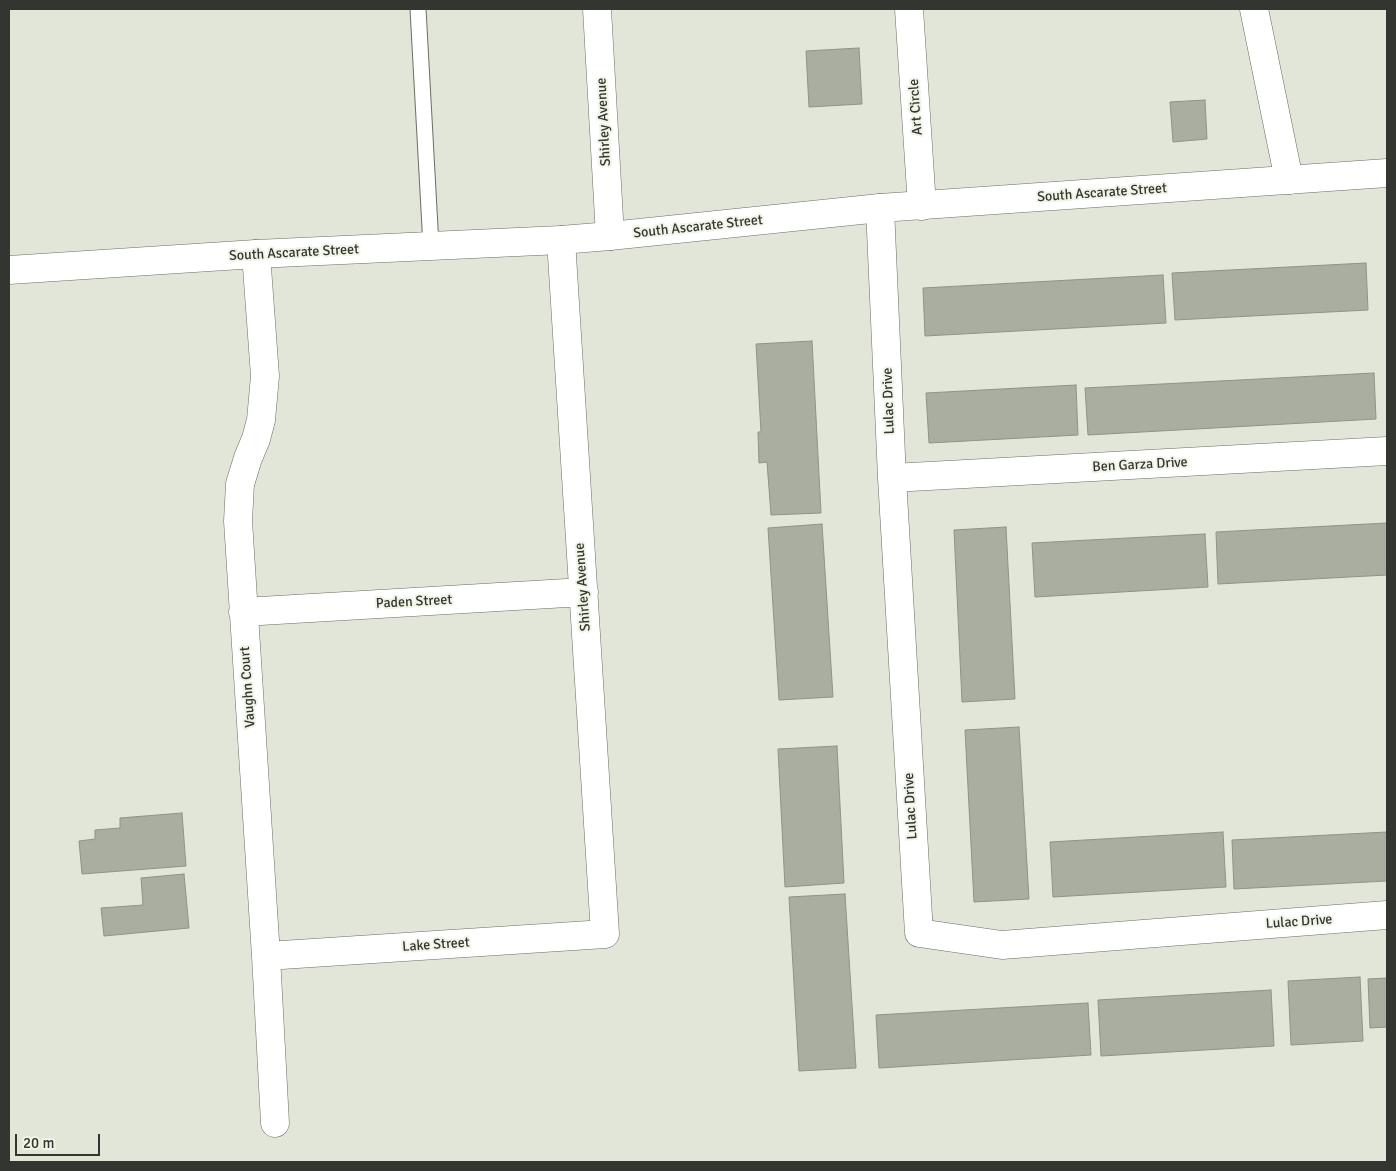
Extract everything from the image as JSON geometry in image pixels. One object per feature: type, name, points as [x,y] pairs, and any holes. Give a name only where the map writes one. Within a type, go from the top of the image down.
[{"type":"street","name":"Shirley Avenue","points":[[597,9],[610,236]]},
{"type":"street","name":"Art Circle","points":[[910,9],[922,206]]},
{"type":"street","points":[[1254,9],[1289,180]]},
{"type":"street","name":"South Ascarate Street","points":[[9,270],[256,254],[561,240],[880,208],[1387,173]]},
{"type":"street","name":"Lulac Drive","points":[[880,208],[892,478],[919,933],[1002,945],[1387,915]]},
{"type":"street","name":"Shirley Avenue","points":[[561,240],[606,934]]},
{"type":"street","name":"Vaughn Court","points":[[256,254],[265,376],[261,420],[240,484],[238,521],[275,1123]]},
{"type":"street","name":"Ben Garza Drive","points":[[892,478],[1387,451]]},
{"type":"street","name":"Paden Street","points":[[243,612],[584,592]]},
{"type":"street","name":"Lake Street","points":[[266,956],[606,934]]},
{"type":"lane","points":[[418,9],[431,246]]},
{"type":"building","points":[[859,48],[862,104],[809,107],[806,51]]},
{"type":"building","points":[[1205,100],[1207,139],[1173,142],[1170,102]]},
{"type":"building","points":[[1366,263],[1368,310],[1175,320],[1172,273]]},
{"type":"building","points":[[1163,275],[1166,323],[925,336],[923,288]]},
{"type":"building","points":[[812,341],[821,513],[771,515],[767,462],[759,463],[758,432],[761,432],[756,344]]},
{"type":"building","points":[[1374,373],[1376,419],[1088,435],[1085,388]]},
{"type":"building","points":[[1076,385],[1078,435],[929,443],[926,393]]},
{"type":"building","points":[[1387,523],[1387,575],[1218,584],[1216,532]]},
{"type":"building","points":[[822,524],[833,697],[779,700],[768,528]]},
{"type":"building","points":[[1006,527],[1015,699],[962,702],[954,530]]},
{"type":"building","points":[[1205,534],[1208,587],[1035,597],[1032,543]]},
{"type":"building","points":[[1019,727],[1029,899],[974,902],[965,730]]},
{"type":"building","points":[[837,746],[844,883],[785,887],[778,749]]},
{"type":"building","points":[[182,813],[186,866],[82,874],[79,841],[95,839],[95,830],[120,828],[120,818]]},
{"type":"building","points":[[1223,832],[1226,887],[1053,897],[1050,842]]},
{"type":"building","points":[[1387,832],[1387,881],[1234,889],[1232,840]]},
{"type":"building","points":[[184,874],[189,928],[104,936],[101,908],[143,905],[141,878]]},
{"type":"building","points":[[845,894],[856,1068],[799,1071],[789,897]]},
{"type":"building","points":[[1360,977],[1363,1041],[1291,1045],[1288,981]]},
{"type":"building","points":[[1387,978],[1387,1027],[1370,1028],[1368,979]]},
{"type":"building","points":[[1271,990],[1274,1046],[1101,1056],[1098,1000]]},
{"type":"building","points":[[1088,1003],[1091,1055],[879,1068],[876,1015]]}]
